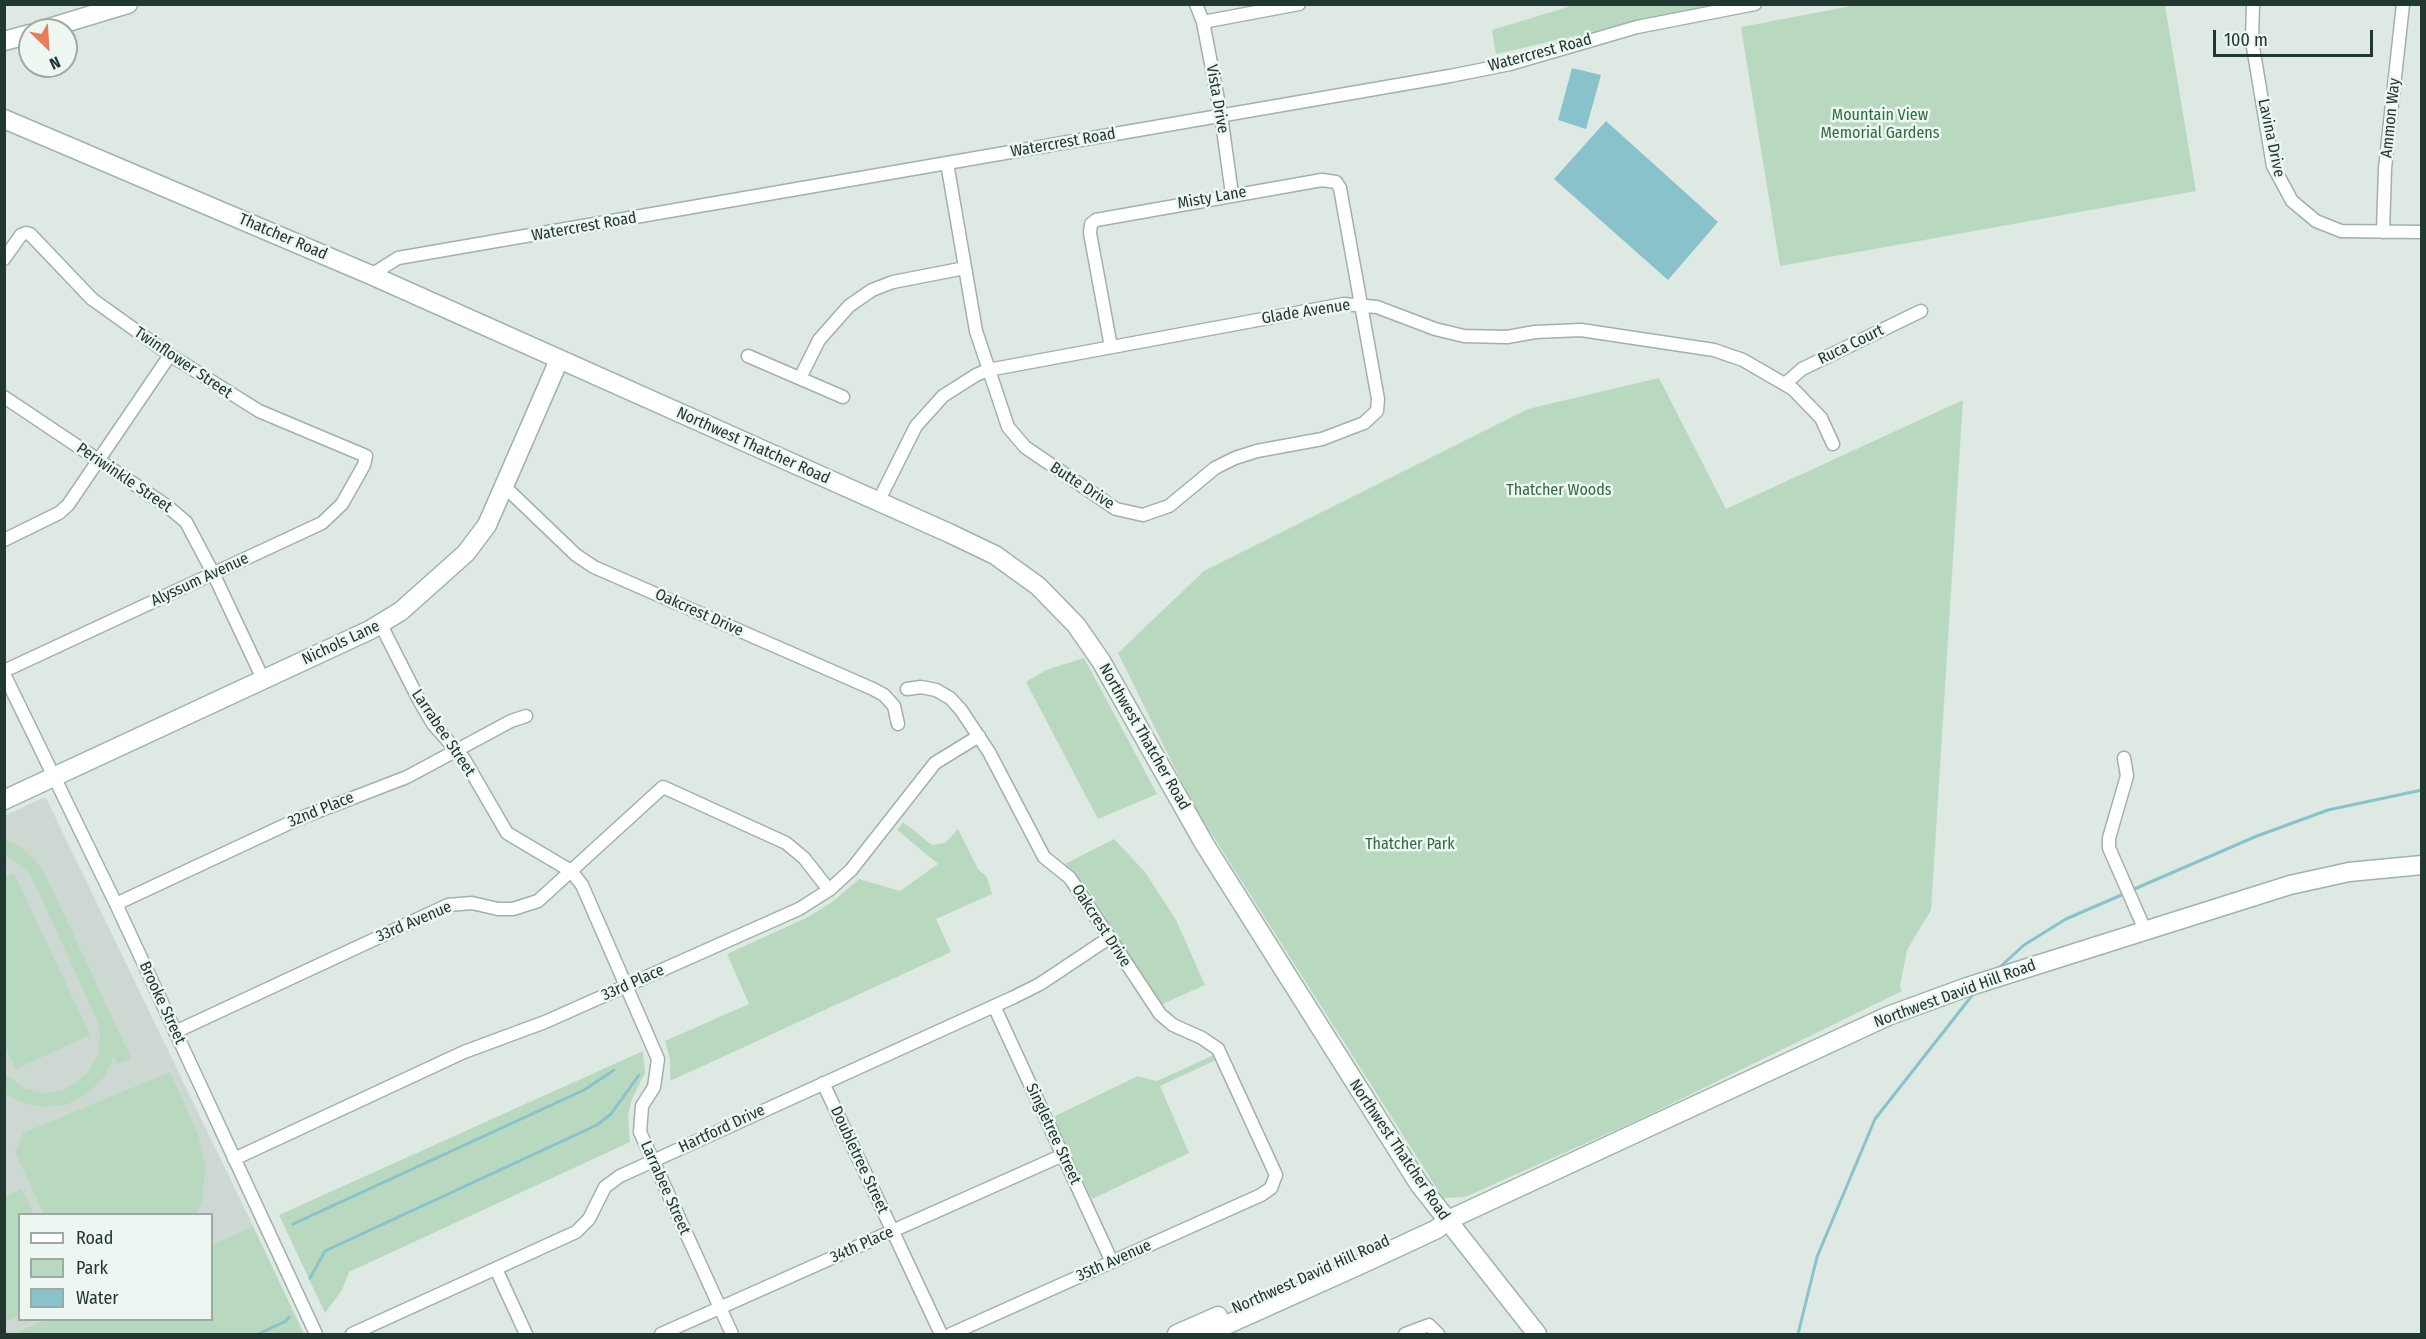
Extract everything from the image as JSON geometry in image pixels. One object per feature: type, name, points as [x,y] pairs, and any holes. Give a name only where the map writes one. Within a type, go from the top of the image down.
[{"type":"street","points":[[78,19],[128,4]]},
{"type":"street","name":"Vista Drive","points":[[1196,4],[1203,22],[1221,115],[1232,194]]},
{"type":"street","points":[[1203,22],[1299,4]]},
{"type":"street","name":"Watercrest Road","points":[[371,275],[398,258],[1510,64],[1637,27],[1755,4]]},
{"type":"street","name":"Lavina Drive","points":[[2253,4],[2252,41],[2273,166],[2283,188],[2301,211],[2316,221],[2340,231],[2421,232]]},
{"type":"street","name":"Ammon Way","points":[[2383,232],[2385,168],[2403,4]]},
{"type":"street","name":"Thatcher Road","points":[[4,119],[371,275],[559,360]]},
{"type":"street","name":"Butte Drive","points":[[947,163],[976,331],[1008,427],[1025,447],[1116,509],[1143,515],[1169,506],[1215,468],[1234,458],[1257,451],[1322,440],[1371,418],[1377,411],[1378,399],[1362,304]]},
{"type":"street","name":"Misty Lane","points":[[1111,347],[1090,233],[1091,224],[1108,217],[1232,194],[1322,180],[1336,182],[1342,195],[1362,304]]},
{"type":"street","name":"Twinflower Street","points":[[4,259],[16,241],[26,232],[92,299],[170,355],[259,411],[366,456]]},
{"type":"street","points":[[800,378],[819,340],[849,306],[872,290],[893,282],[965,268]]},
{"type":"street","name":"Glade Avenue","points":[[878,502],[916,426],[930,409],[963,382],[988,370],[1344,304],[1362,304],[1392,311],[1435,329],[1464,336],[1507,337],[1535,332],[1581,330],[1714,350],[1743,360],[1785,384],[1818,414],[1833,444]]},
{"type":"street","name":"Ruca Court","points":[[1785,384],[1802,369],[1921,311]]},
{"type":"street","points":[[4,540],[59,513],[68,505],[170,355]]},
{"type":"street","points":[[748,356],[843,398]]},
{"type":"street","name":"Nichols Lane","points":[[4,800],[381,625],[401,611],[473,545],[487,525],[559,360]]},
{"type":"street","name":"Northwest Thatcher Road","points":[[559,360],[970,543],[1010,565],[1050,597],[1076,625],[1101,662],[1200,836],[1384,1131],[1446,1221],[1537,1335]]},
{"type":"street","name":"Periwinkle Street","points":[[4,397],[177,513],[193,532],[263,680]]},
{"type":"street","name":"Alyssum Avenue","points":[[4,673],[213,573],[322,524],[342,504],[364,465],[366,456]]},
{"type":"street","name":"Oakcrest Drive","points":[[504,486],[576,555],[594,567],[873,689],[884,695],[894,706],[898,724]]},
{"type":"street","name":"Larrabee Street","points":[[381,625],[420,702],[457,751],[507,833],[571,871],[582,885],[658,1059],[654,1087],[642,1106],[640,1132],[651,1161],[732,1335]]},
{"type":"street","name":"Brooke Street","points":[[4,673],[56,776],[316,1335]]},
{"type":"street","name":"Oakcrest Drive","points":[[907,689],[921,687],[936,690],[951,698],[980,736],[1044,857],[1070,878],[1163,1018],[1218,1049],[1275,1168],[1274,1183]]},
{"type":"street","name":"32nd Place","points":[[116,904],[298,819],[407,777],[511,720],[526,716]]},
{"type":"street","name":"33rd Place","points":[[234,1158],[464,1052],[545,1023],[799,909],[829,890],[858,863],[932,766],[980,736]]},
{"type":"street","points":[[2124,758],[2127,776],[2109,838],[2109,848],[2145,930]]},
{"type":"street","name":"33rd Avenue","points":[[175,1032],[448,905],[472,903],[498,909],[528,906],[538,901],[663,787],[786,843],[799,852],[829,890]]},
{"type":"street","name":"Northwest David Hill Road","points":[[1206,1335],[1888,1016],[2145,930],[2330,875],[2421,865]]},
{"type":"street","name":"Hartford Drive","points":[[352,1335],[576,1232],[589,1219],[605,1187],[620,1176],[1040,984],[1109,938]]},
{"type":"street","name":"Singletree Street","points":[[994,1006],[1112,1262]]},
{"type":"street","name":"Doubletree Street","points":[[823,1083],[941,1335]]},
{"type":"street","name":"34th Place","points":[[661,1335],[1063,1155]]},
{"type":"street","name":"35th Avenue","points":[[951,1335],[1261,1195],[1274,1183]]},
{"type":"street","name":"Northwest David Hill Road","points":[[1178,1335],[1432,1220],[1446,1221]]},
{"type":"street","points":[[496,1269],[526,1335]]},
{"type":"street","points":[[1404,1335],[1429,1325],[1438,1335]]},
{"type":"shaded area","points":[[46,798],[253,1226],[213,1245],[213,1213],[18,1213],[18,1321],[43,1321],[12,1334],[4,1334],[4,816]]},
{"type":"green space","name":"Mountain View Memorial Gardens","points":[[1862,4],[2165,5],[2196,191],[1780,266],[1741,27]]},
{"type":"green space","points":[[1574,5],[1710,5],[1496,54],[1492,30]]},
{"type":"green space","points":[[1659,378],[1726,509],[1963,400],[1931,910],[1907,950],[1900,986],[1902,991],[1638,1120],[1465,1197],[1443,1198],[1192,803],[1118,653],[1204,571],[1528,409]]},
{"type":"green space","points":[[1084,658],[1157,794],[1098,819],[1026,682],[1046,670]]},
{"type":"green space","points":[[903,822],[932,845],[945,843],[958,829],[978,869],[987,877],[992,894],[936,919],[951,952],[670,1081],[670,1059],[665,1041],[749,1004],[727,954],[806,918],[831,903],[859,879],[900,891],[938,864],[897,830]]},
{"type":"green space","points":[[1114,839],[1145,872],[1176,920],[1205,985],[1160,1005],[1085,885],[1065,864]]},
{"type":"green space","points":[[5,840],[20,846],[36,861],[48,880],[131,1058],[118,1064],[114,1056],[104,1077],[87,1094],[66,1105],[42,1107],[19,1102],[5,1093],[5,1074],[25,1089],[43,1093],[60,1091],[76,1083],[89,1071],[98,1055],[100,1037],[97,1020],[36,886],[27,871],[5,855]]},
{"type":"green space","points":[[14,873],[90,1035],[16,1069],[4,1044],[5,878]]},
{"type":"green space","points":[[643,1051],[645,1073],[632,1099],[628,1115],[630,1142],[349,1272],[342,1290],[325,1313],[279,1215]]},
{"type":"green space","points":[[1214,1055],[1216,1060],[1160,1086],[1189,1153],[1092,1199],[1053,1117],[1138,1076],[1157,1081]]},
{"type":"green space","points":[[170,1072],[198,1134],[206,1167],[202,1200],[196,1213],[44,1213],[15,1152],[23,1133]]},
{"type":"green space","points":[[22,1189],[34,1213],[18,1213],[18,1316],[5,1322],[5,1197]]},
{"type":"green space","points":[[253,1226],[304,1334],[12,1334],[43,1321],[213,1321],[213,1245]]},
{"type":"water","points":[[1572,68],[1601,75],[1586,129],[1558,120]]},
{"type":"water","points":[[1606,121],[1718,222],[1668,280],[1554,179]]},
{"type":"waterway","points":[[2132,890],[2257,836],[2328,810],[2422,790]]},
{"type":"waterway","points":[[1999,968],[2024,945],[2066,919],[2126,893]]},
{"type":"waterway","points":[[1798,1334],[1817,1257],[1875,1119],[1974,993]]},
{"type":"waterway","points":[[293,1224],[584,1090],[614,1070]]},
{"type":"waterway","points":[[310,1278],[325,1251],[597,1125],[611,1114],[639,1075]]},
{"type":"waterway","points":[[258,1334],[286,1321],[289,1317]]},
{"type":"park label","name":"Thatcher Woods","points":[[1559,491]]},
{"type":"park label","name":"Thatcher Park","points":[[1410,845]]}]
